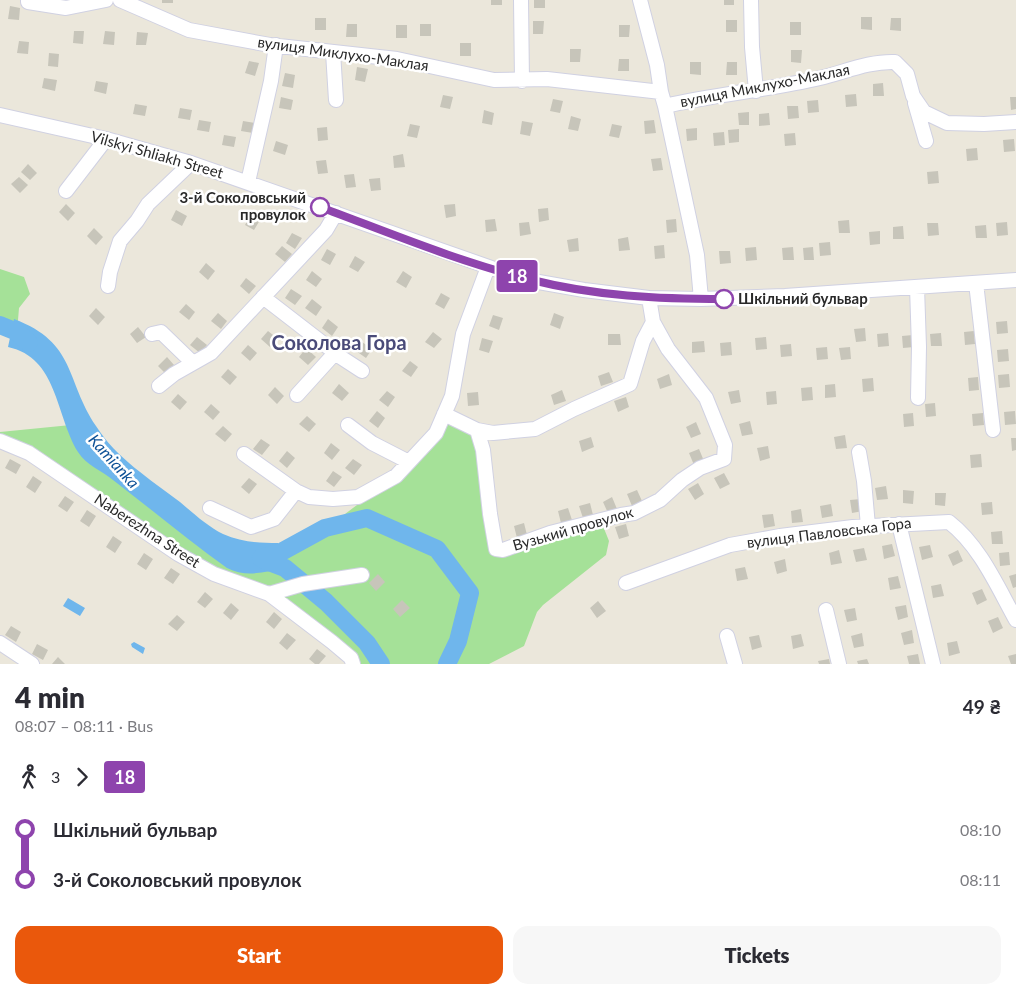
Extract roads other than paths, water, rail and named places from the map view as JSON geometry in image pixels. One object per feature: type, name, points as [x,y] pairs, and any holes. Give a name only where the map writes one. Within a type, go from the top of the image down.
[{"type":"street","points":[[28,0],[28,2],[66,8],[106,0]]},
{"type":"street","name":"вулиця Миклухо-Маклая","points":[[120,0],[189,30],[276,45],[397,59],[494,80],[522,81],[547,79],[661,92]]},
{"type":"street","points":[[521,0],[522,81]]},
{"type":"street","points":[[640,0],[657,65],[661,92],[697,255],[701,299]]},
{"type":"street","points":[[751,0],[752,47],[756,91]]},
{"type":"street","points":[[248,182],[271,81],[276,45]]},
{"type":"street","points":[[333,52],[336,100]]},
{"type":"street","name":"вулиця Миклухо-Маклая","points":[[665,106],[696,98],[756,91],[820,78],[880,61],[894,62],[906,74],[913,96],[924,112],[947,123],[984,124],[1016,122]]},
{"type":"street","points":[[913,96],[926,141]]},
{"type":"street","name":"Vilskyi Shliakh Street","points":[[0,115],[106,139],[191,163],[488,267],[552,285],[649,298],[701,299],[778,296],[1016,280]]},
{"type":"street","points":[[66,191],[106,139]]},
{"type":"street","points":[[108,286],[110,272],[120,240],[138,221],[148,204],[191,163]]},
{"type":"street","points":[[159,386],[174,374],[211,353],[326,230],[336,213]]},
{"type":"street","points":[[244,454],[296,491],[309,497],[358,497],[396,476],[436,433],[452,396],[463,334],[488,267]]},
{"type":"street","points":[[976,282],[993,430]]},
{"type":"street","points":[[917,287],[918,398]]},
{"type":"street","points":[[263,297],[335,353],[362,371]]},
{"type":"street","name":"Вузький провулок","points":[[477,430],[483,450],[496,549],[504,550],[550,533],[621,514],[634,513],[660,500],[682,480],[700,468],[724,459],[725,445],[706,398],[668,349],[653,322],[649,298]]},
{"type":"street","points":[[444,414],[477,430],[493,433],[534,429],[574,408],[630,384],[643,340],[653,322]]},
{"type":"street","points":[[152,334],[161,332],[193,363]]},
{"type":"street","points":[[297,396],[335,353]]},
{"type":"street","points":[[348,425],[372,443],[409,462]]},
{"type":"street","name":"Naberezhna Street","points":[[0,441],[29,453],[178,554],[214,574],[269,594],[351,658],[352,664]]},
{"type":"street","points":[[859,452],[868,526]]},
{"type":"street","points":[[210,508],[251,527],[274,518],[296,491]]},
{"type":"street","name":"вулиця Павловська Гора","points":[[626,583],[730,545],[780,536],[868,526],[949,522],[963,533],[976,550],[1016,620]]},
{"type":"street","points":[[899,524],[933,664]]},
{"type":"street","points":[[269,594],[303,584],[362,575]]},
{"type":"street","points":[[826,610],[839,664]]},
{"type":"street","points":[[726,636],[735,664]]},
{"type":"street","points":[[0,643],[25,662]]},
{"type":"water","points":[[14,319],[49,339],[59,351],[96,426],[104,438],[123,458],[217,531],[243,540],[278,543],[283,551],[285,568],[241,573],[227,568],[81,457],[70,437],[46,375],[37,363],[24,353],[8,347]]},
{"type":"water","points":[[68,598],[85,608],[80,616],[63,606]]},
{"type":"water","points":[[134,642],[145,648],[143,654],[132,647],[131,644]]},
{"type":"waterway","name":"Kamianka","points":[[0,325],[17,332],[29,343]]},
{"type":"waterway","name":"Kamianka","points":[[261,558],[283,551],[325,528],[367,518],[437,549],[470,593],[458,641],[447,664]]},
{"type":"waterway","name":"Kamianka","points":[[264,560],[285,568],[326,602],[367,643],[381,664]]},
{"type":"place","name":"3-й Соколовський провулок","points":[[320,207]]},
{"type":"place","name":"Шкільний бульвар","points":[[724,299]]},
{"type":"district","name":"Соколова Гора","points":[[339,343]]}]
